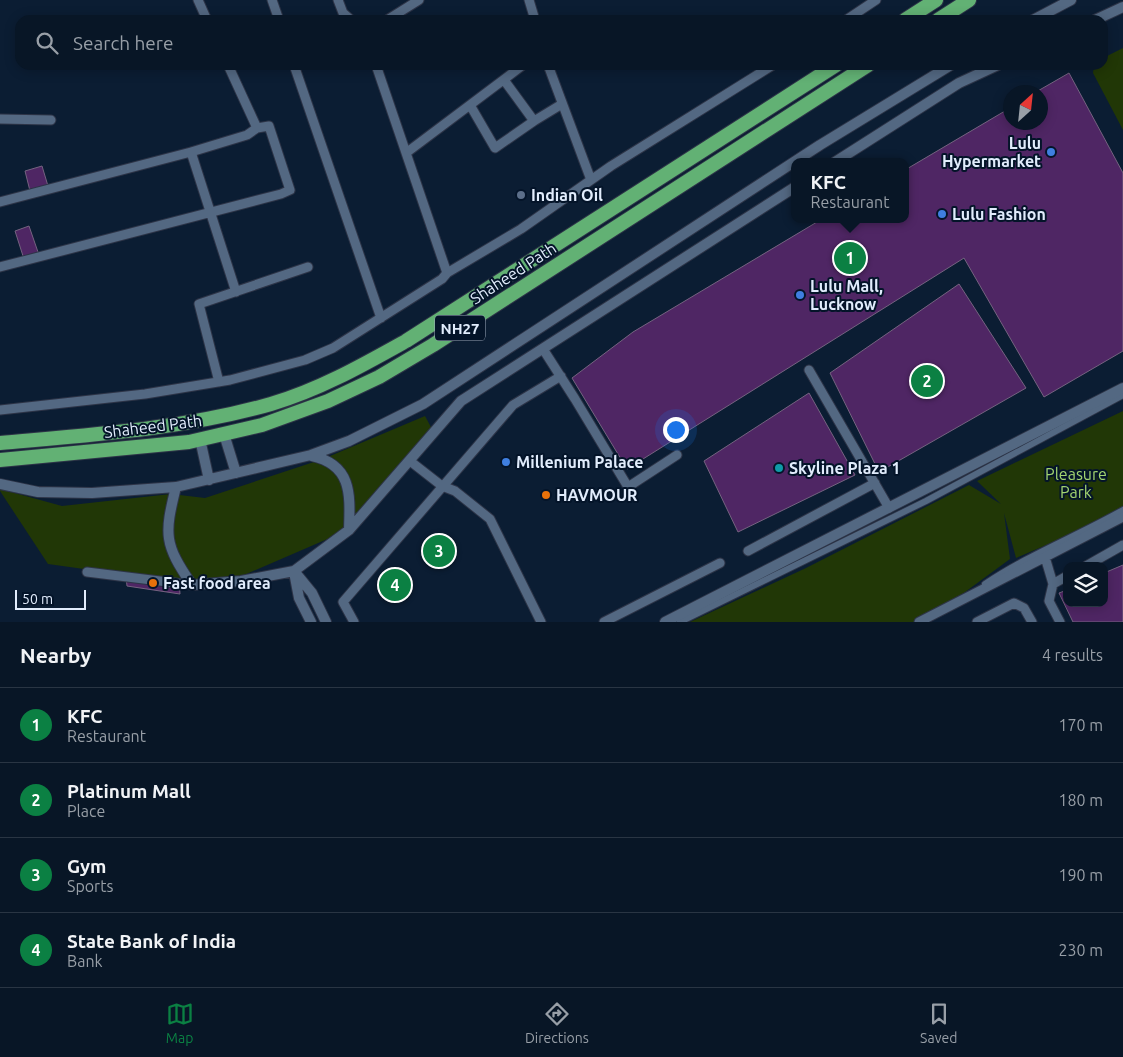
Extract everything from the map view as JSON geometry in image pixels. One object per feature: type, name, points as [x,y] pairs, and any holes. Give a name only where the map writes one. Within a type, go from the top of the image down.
[{"type":"highway","points":[[913,15],[936,0]]},
{"type":"highway","points":[[946,15],[969,0]]},
{"type":"highway","name":"Shaheed Path","points":[[0,443],[97,435],[209,418],[272,404],[333,380],[406,342],[828,70]]},
{"type":"highway","name":"Shaheed Path","points":[[0,460],[200,439],[224,434],[262,425],[312,407],[379,377],[433,345],[860,70]]},
{"type":"street","points":[[198,0],[206,15]]},
{"type":"street","points":[[272,0],[277,15]]},
{"type":"street","points":[[338,0],[345,15]]},
{"type":"street","points":[[395,15],[419,0]]},
{"type":"street","points":[[529,0],[534,15]]},
{"type":"street","points":[[1042,15],[1071,0]]},
{"type":"street","points":[[853,15],[870,2]]},
{"type":"street","points":[[1106,15],[1123,7]]},
{"type":"street","points":[[230,70],[257,128]]},
{"type":"street","points":[[296,70],[381,318]]},
{"type":"street","points":[[378,70],[446,273]]},
{"type":"street","points":[[406,153],[517,70]]},
{"type":"street","points":[[550,70],[591,180]]},
{"type":"street","points":[[0,410],[145,394],[219,382],[305,360],[333,348],[442,279],[446,273],[521,229],[591,180],[765,70]]},
{"type":"street","points":[[800,158],[943,70]]},
{"type":"street","points":[[841,158],[959,83],[987,70]]},
{"type":"street","points":[[504,80],[534,121]]},
{"type":"street","points":[[470,105],[495,148],[562,104]]},
{"type":"street","points":[[0,119],[51,120]]},
{"type":"street","points":[[0,202],[191,152],[247,135],[257,128],[269,126],[290,190],[0,267]]},
{"type":"street","points":[[191,152],[212,212],[236,292]]},
{"type":"street","points":[[0,484],[38,492],[83,493],[176,487],[311,455],[349,441],[423,404],[791,163]]},
{"type":"street","points":[[87,572],[192,585],[241,581],[294,571],[349,530],[461,401],[791,190]]},
{"type":"street","points":[[219,382],[199,304],[308,267]]},
{"type":"street","points":[[543,349],[628,487],[677,455]]},
{"type":"street","points":[[809,370],[889,508]]},
{"type":"street","points":[[354,622],[343,602],[513,405],[561,376]]},
{"type":"street","points":[[665,622],[1123,388]]},
{"type":"street","points":[[680,622],[926,501],[1123,395]]},
{"type":"street","points":[[224,434],[236,473]]},
{"type":"street","points":[[200,439],[209,480]]},
{"type":"street","points":[[311,455],[327,459],[339,469],[344,479],[349,502],[349,530]]},
{"type":"street","points":[[410,461],[442,486],[455,491],[490,519],[541,622]]},
{"type":"street","points":[[748,551],[875,483]]},
{"type":"street","points":[[176,487],[169,516],[167,538],[172,554],[192,585]]},
{"type":"street","points":[[927,622],[1014,565],[1074,537],[1123,510]]},
{"type":"street","points":[[919,622],[1123,517]]},
{"type":"street","points":[[1093,562],[1123,545]]},
{"type":"street","points":[[1045,557],[1054,584],[1049,600],[1060,622]]},
{"type":"street","points":[[604,622],[720,563]]},
{"type":"street","points":[[294,571],[299,598],[311,622]]},
{"type":"street","points":[[294,571],[312,593],[326,622]]},
{"type":"street","points":[[1054,584],[1063,578]]},
{"type":"street","points":[[977,622],[1014,603],[1024,608],[1032,622]]},
{"type":"green space","points":[[1123,48],[1123,130],[1093,73],[1093,70],[1108,70],[1108,56]]},
{"type":"green space","name":"Pleasure Park","points":[[1123,411],[1123,512],[1016,558],[1004,513],[1010,559],[923,622],[690,622],[806,568],[969,485],[1001,504],[977,481]]},
{"type":"green space","points":[[425,416],[432,429],[339,534],[221,585],[156,579],[48,564],[0,491],[0,489],[62,506],[171,494],[205,498],[323,459]]},
{"type":"building","name":"Lulu Mall, Lucknow","points":[[1069,73],[1123,173],[1123,351],[1044,397],[964,258],[627,469],[572,378],[633,332],[815,223],[909,223],[909,168],[1003,112],[1003,130],[1048,130],[1048,85]]},
{"type":"building","points":[[42,166],[48,186],[30,191],[25,171]]},
{"type":"building","points":[[29,226],[39,255],[24,259],[15,231]]},
{"type":"building","points":[[959,284],[1026,388],[879,472],[830,373]]},
{"type":"building","name":"Skyline Plaza 1","points":[[809,393],[855,475],[738,532],[704,461]]},
{"type":"building","points":[[1123,565],[1123,622],[1073,622],[1066,607],[1108,607],[1108,571]]},
{"type":"building","name":"Fast food area","points":[[126,577],[179,581],[180,594],[127,586]]},
{"type":"building","points":[[1063,592],[1063,601],[1059,593]]},
{"type":"place","name":"Lulu Hypermarket","points":[[1051,152]]},
{"type":"place","name":"Indian Oil","points":[[521,195]]},
{"type":"place","name":"Lulu Fashion","points":[[942,214]]},
{"type":"place","name":"KFC","points":[[850,258]]},
{"type":"place","name":"Lulu Mall, Lucknow","points":[[800,295]]},
{"type":"place","name":"Platinum Mall","points":[[927,381]]},
{"type":"place","name":"Millenium Palace","points":[[506,462]]},
{"type":"place","name":"Skyline Plaza 1","points":[[779,468]]},
{"type":"place","name":"HAVMOUR","points":[[546,495]]},
{"type":"place","name":"Gym","points":[[439,551]]},
{"type":"place","name":"Fast food area","points":[[153,583]]},
{"type":"place","name":"State Bank of India","points":[[395,585]]}]
